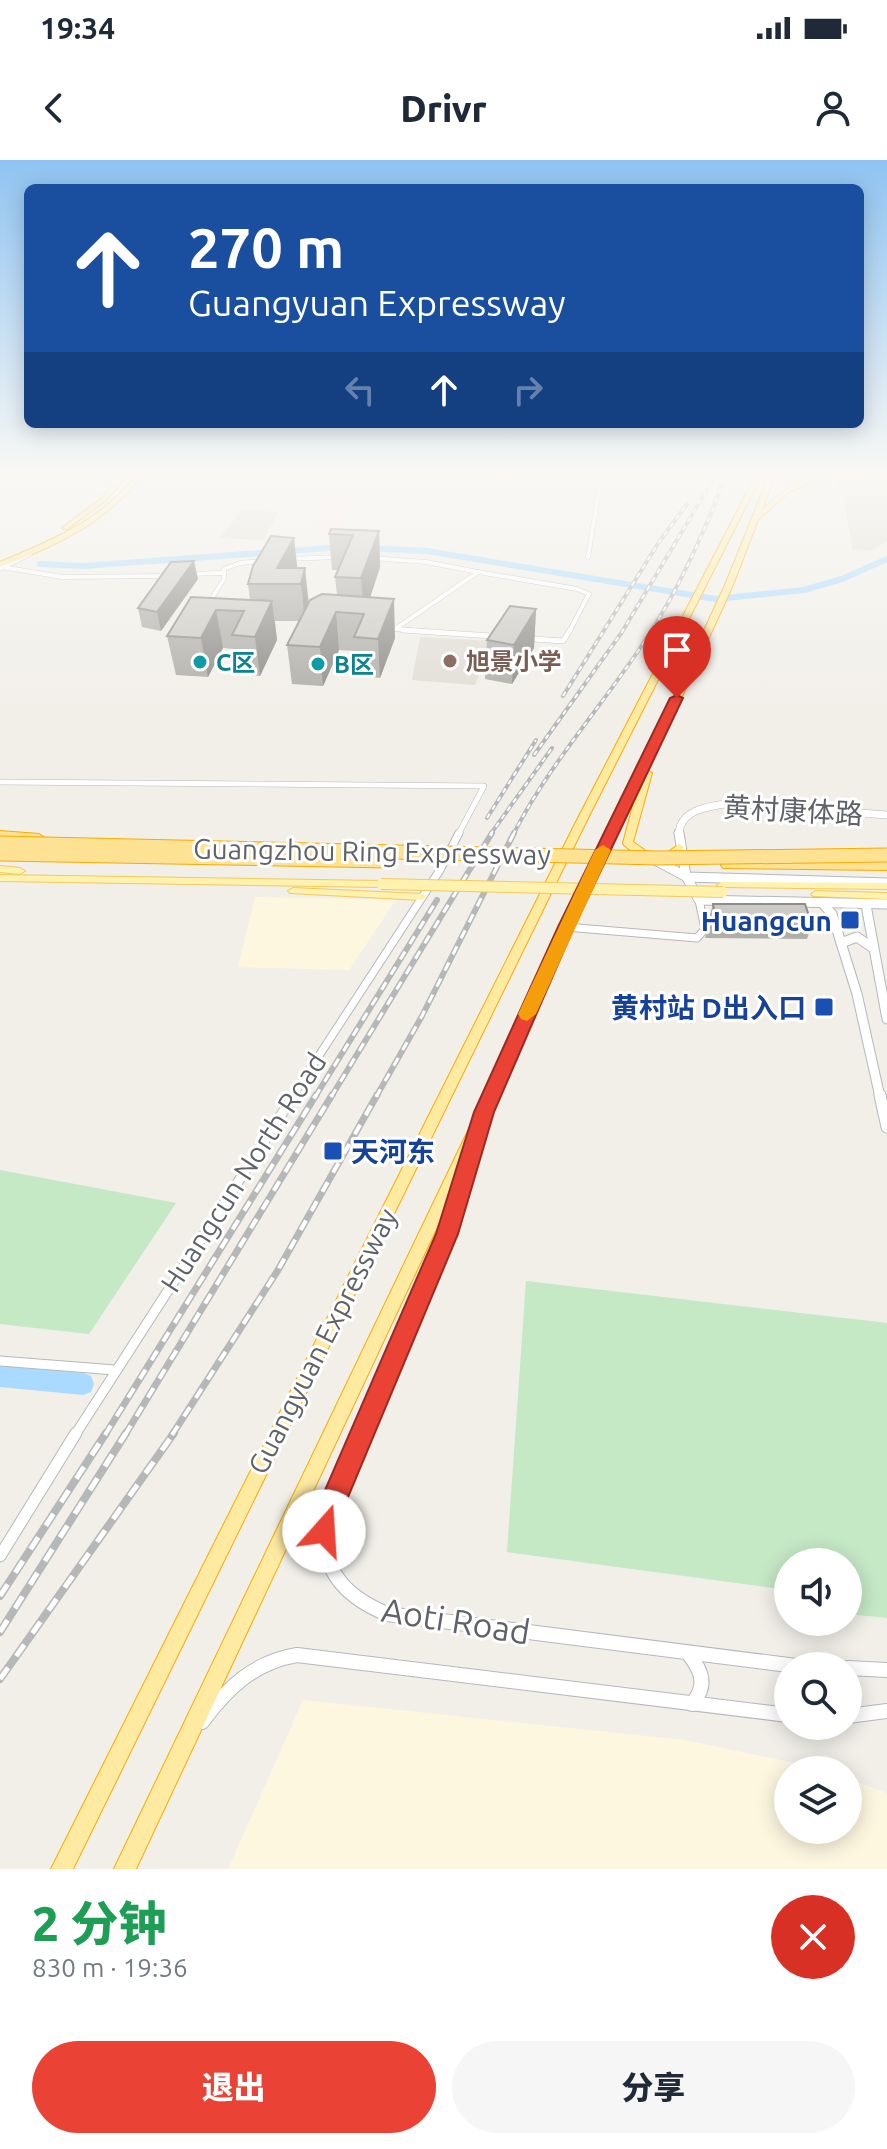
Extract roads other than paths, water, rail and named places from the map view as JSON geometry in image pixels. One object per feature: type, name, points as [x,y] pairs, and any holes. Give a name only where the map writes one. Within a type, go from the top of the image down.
[{"type":"highway","points":[[1,567],[32,553]]},
{"type":"highway","name":"Guangyuan Expressway","points":[[62,1869],[156,1674],[717,553]]},
{"type":"highway","name":"Guangyuan Expressway","points":[[125,1869],[484,1112],[566,927],[651,756],[742,553]]},
{"type":"highway","points":[[651,756],[639,809],[626,840],[634,849],[654,858],[670,856],[679,847]]},
{"type":"highway","points":[[0,835],[119,845]]},
{"type":"highway","name":"Guangzhou Ring Expressway","points":[[0,843],[654,858],[887,853]]},
{"type":"highway","name":"Guangzhou Ring Expressway","points":[[0,854],[347,862],[887,864]]},
{"type":"main road","points":[[0,869],[887,896]]},
{"type":"main road","points":[[90,877],[98,882],[422,897]]},
{"type":"main road","points":[[0,878],[380,881]]},
{"type":"main road","points":[[722,889],[887,885]]},
{"type":"street","points":[[588,557],[589,553]]},
{"type":"street","points":[[287,560],[341,557]]},
{"type":"street","points":[[364,558],[426,562],[577,589],[589,594],[589,598],[563,641],[395,629],[478,572]]},
{"type":"street","points":[[200,616],[224,579],[223,573],[228,566],[271,561]]},
{"type":"street","points":[[1,567],[85,579],[223,573]]},
{"type":"street","name":"Huangcun North Road","points":[[0,782],[484,786],[440,870],[115,1370],[0,1556]]},
{"type":"street","name":"黄村康体路","points":[[679,847],[679,834],[687,817],[702,807],[715,804],[737,802],[887,815]]},
{"type":"street","points":[[566,927],[697,938],[705,929],[699,900],[690,889],[679,847]]},
{"type":"street","points":[[654,858],[687,877],[887,885]]},
{"type":"street","points":[[699,900],[887,904]]},
{"type":"street","points":[[824,905],[832,914],[841,943],[867,1036],[887,1127]]},
{"type":"street","points":[[866,905],[887,1019]]},
{"type":"street","points":[[841,943],[857,937],[873,948]]},
{"type":"street","name":"Aoti Road","points":[[484,1112],[447,1234],[324,1531],[324,1546],[331,1570],[351,1595],[367,1607],[387,1614],[774,1663]]},
{"type":"street","points":[[0,1361],[115,1370]]},
{"type":"street","points":[[688,1653],[700,1669],[704,1682],[704,1688],[692,1704]]},
{"type":"street","name":"Aoti Road","points":[[180,1755],[210,1711],[236,1683],[255,1667],[288,1656],[391,1664],[774,1713]]},
{"type":"street","points":[[862,1669],[887,1670]]},
{"type":"street","points":[[862,1714],[887,1711]]},
{"type":"waterway","points":[[40,564],[84,566],[265,553]]},
{"type":"waterway","points":[[438,553],[716,599],[804,590],[842,579],[887,559]]},
{"type":"waterway","points":[[0,1376],[83,1384]]},
{"type":"railway","points":[[563,696],[652,553]]},
{"type":"railway","points":[[534,755],[622,632],[669,553]]},
{"type":"railway","points":[[513,835],[544,782],[662,614],[694,553]]},
{"type":"railway","points":[[487,818],[536,740]]},
{"type":"railway","points":[[490,835],[552,748]]},
{"type":"railway","points":[[331,1097],[492,833]]},
{"type":"railway","points":[[376,1097],[422,1016],[514,833]]},
{"type":"railway","points":[[315,1097],[437,900]]},
{"type":"railway","points":[[105,1435],[316,1095]]},
{"type":"railway","points":[[125,1435],[332,1095]]},
{"type":"railway","points":[[172,1435],[278,1270],[377,1095]]},
{"type":"railway","points":[[0,1596],[106,1433]]},
{"type":"railway","points":[[0,1632],[126,1433]]},
{"type":"railway","points":[[0,1679],[174,1433]]},
{"type":"place","name":"旭景小学","points":[[450,661]]},
{"type":"place","name":"C区","points":[[200,662]]},
{"type":"place","name":"B区","points":[[318,664]]},
{"type":"place","name":"Huangcun","points":[[850,920]]},
{"type":"place","name":"黄村站 D出入口","points":[[824,1007]]},
{"type":"place","name":"天河东","points":[[333,1151]]}]
